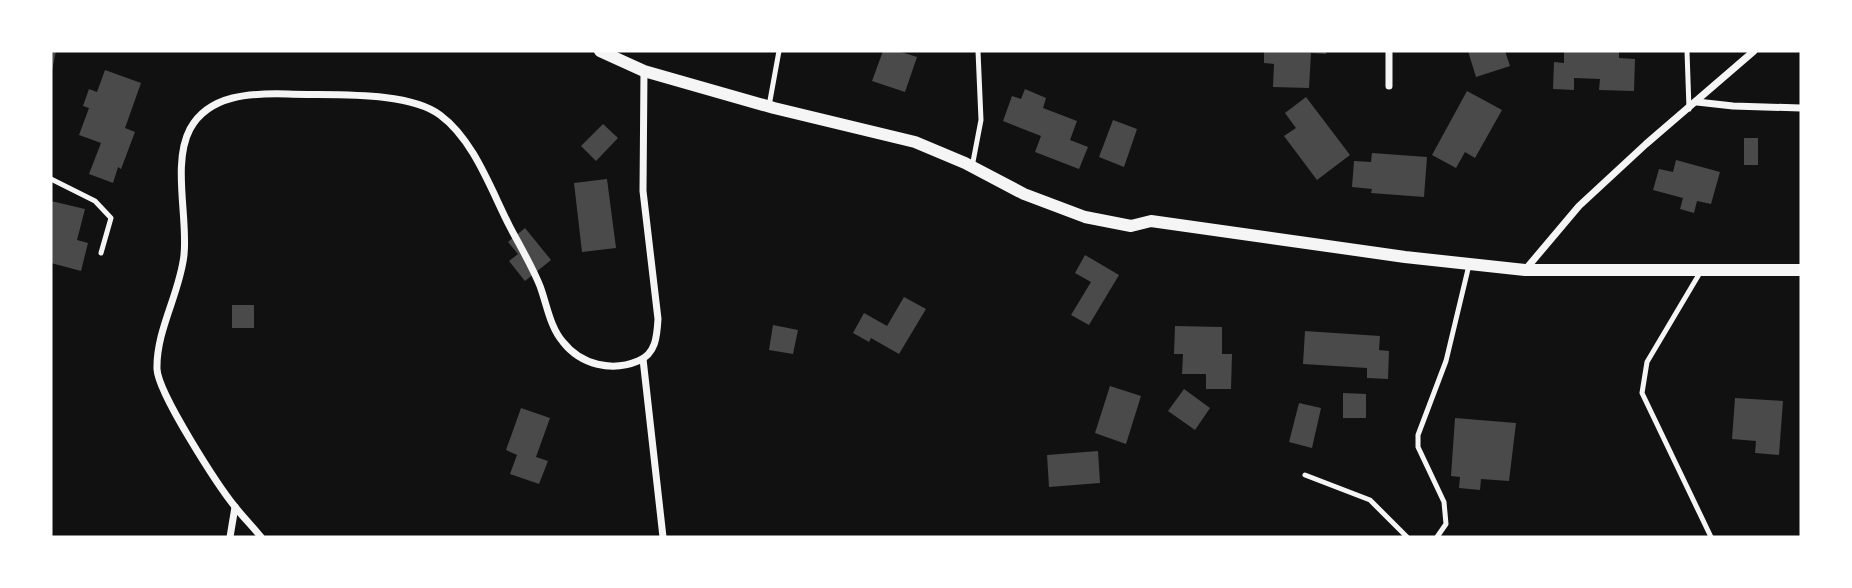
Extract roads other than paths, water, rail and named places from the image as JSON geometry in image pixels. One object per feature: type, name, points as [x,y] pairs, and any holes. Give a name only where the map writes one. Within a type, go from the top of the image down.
[{"type":"street","points":[[600,51],[644,71],[769,106],[915,142],[1024,194],[1085,217],[1114,224],[1131,226],[1151,221],[1469,265],[1525,270],[1801,270]]},
{"type":"street","points":[[1389,51],[1389,86]]},
{"type":"street","points":[[1525,270],[1579,206],[1754,51]]},
{"type":"street","points":[[261,537],[235,507],[163,391],[157,367],[184,256],[184,140],[197,116],[224,100],[255,93],[401,99],[438,113],[469,148],[539,284],[562,341],[571,351],[589,362],[609,367],[631,364],[643,359],[655,346],[658,319],[643,191],[644,71]]},
{"type":"street","points":[[1697,102],[1801,108]]},
{"type":"street","points":[[643,359],[663,537]]},
{"type":"street","points":[[230,537],[235,507]]},
{"type":"lane","points":[[769,106],[779,51]]},
{"type":"lane","points":[[972,167],[981,120],[978,51]]},
{"type":"lane","points":[[1687,51],[1689,109]]},
{"type":"lane","points":[[51,180],[95,201],[111,218],[101,253]]},
{"type":"lane","points":[[1437,537],[1446,524],[1444,502],[1418,447],[1418,435],[1446,361],[1469,265]]},
{"type":"lane","points":[[1701,271],[1647,362],[1643,393],[1712,537]]},
{"type":"lane","points":[[1305,475],[1370,500],[1407,537]]}]
